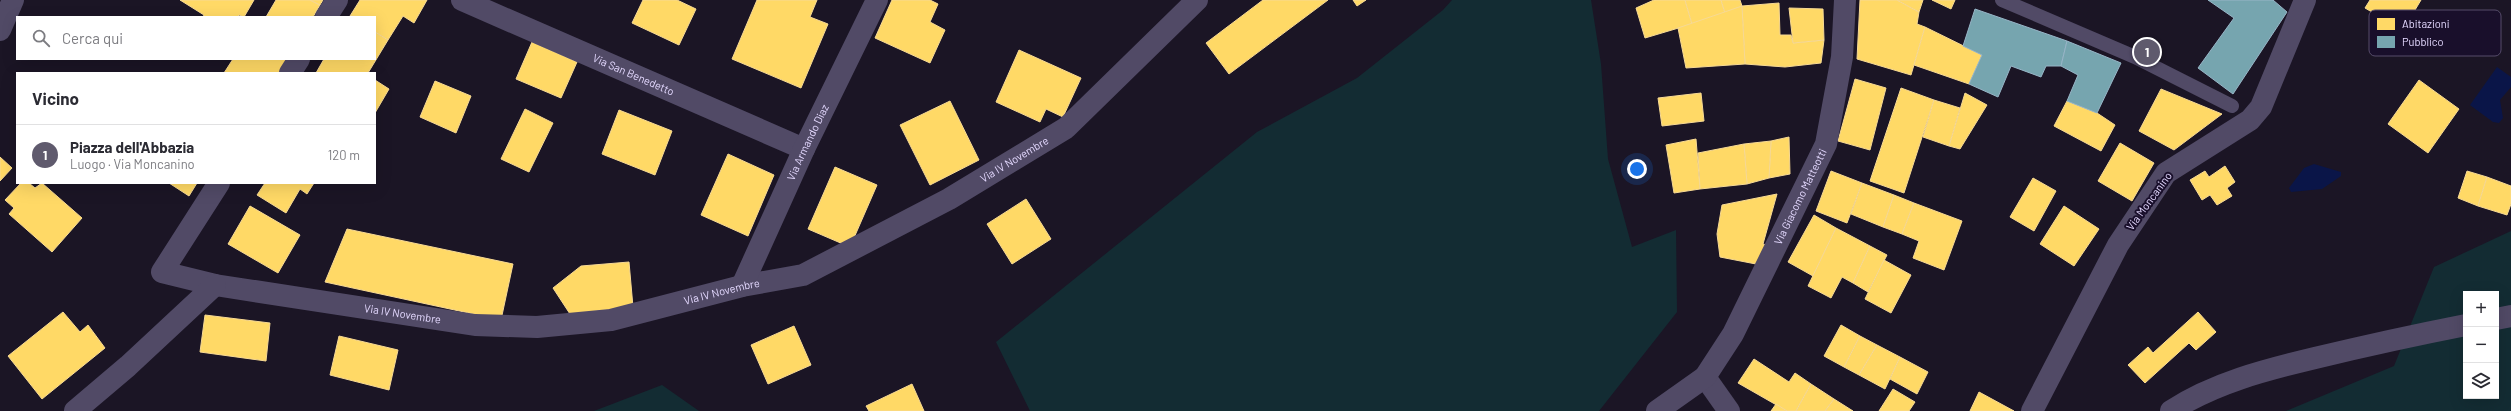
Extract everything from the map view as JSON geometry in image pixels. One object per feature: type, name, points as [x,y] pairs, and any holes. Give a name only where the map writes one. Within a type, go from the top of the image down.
[{"type":"street","points":[[0,30],[13,0]]},
{"type":"street","points":[[327,16],[337,0]]},
{"type":"street","name":"Via San Benedetto","points":[[462,0],[804,149]]},
{"type":"street","name":"Via Armando Diaz","points":[[742,286],[804,149],[877,0]]},
{"type":"street","name":"Via IV Novembre","points":[[218,184],[162,272],[214,285],[475,325],[537,326],[611,320],[742,286],[803,275],[949,199],[1066,128],[1197,0]]},
{"type":"street","name":"Via Giacomo Matteotti","points":[[1658,411],[1705,377],[1733,334],[1826,144],[1842,57],[1845,0]]},
{"type":"street","name":"Via Moncanino","points":[[2032,411],[2118,245],[2166,173],[2250,120],[2262,107],[2305,0]]},
{"type":"street","points":[[291,72],[298,60]]},
{"type":"street","points":[[75,411],[128,366],[214,285]]},
{"type":"street","points":[[2499,318],[2511,316]]},
{"type":"street","points":[[2171,411],[2191,398],[2259,372],[2392,339],[2463,326]]},
{"type":"street","points":[[1705,377],[1729,411]]},
{"type":"lane","points":[[2008,1],[2135,57],[2232,106]]},
{"type":"shaded area","points":[[1452,0],[1591,0],[1601,64],[1608,159],[1632,247],[1676,230],[1677,312],[1599,411],[1030,411],[996,342],[1257,132],[1357,78],[1443,10]]},
{"type":"shaded area","points":[[2497,67],[2511,77],[2511,87],[2500,100],[2503,118],[2499,123],[2493,122],[2470,105]]},
{"type":"shaded area","points":[[2314,164],[2341,172],[2341,176],[2322,189],[2291,192],[2289,188],[2304,168]]},
{"type":"shaded area","points":[[2511,231],[2511,411],[2286,411],[2394,366],[2434,267]]},
{"type":"shaded area","points":[[662,385],[699,411],[594,411]]},
{"type":"building: Abitazioni","points":[[180,0],[254,0],[245,16],[204,15]]},
{"type":"building: Abitazioni","points":[[276,0],[310,0],[320,5],[314,16],[267,16]]},
{"type":"building: Abitazioni","points":[[310,0],[323,0],[320,5]]},
{"type":"building: Abitazioni","points":[[360,0],[427,0],[414,23],[403,16],[388,40],[376,33],[376,16],[350,16]]},
{"type":"building: Abitazioni","points":[[643,0],[677,0],[696,9],[679,45],[632,23]]},
{"type":"building: Abitazioni","points":[[757,0],[817,0],[810,17],[828,24],[801,88],[732,59]]},
{"type":"building: Abitazioni","points":[[892,0],[930,0],[938,4],[930,22],[945,30],[930,63],[875,38]]},
{"type":"building: Abitazioni","points":[[1263,0],[1328,0],[1229,74],[1206,43]]},
{"type":"building: Abitazioni","points":[[1353,0],[1366,0],[1357,6]]},
{"type":"building: Abitazioni","points":[[1654,0],[1685,0],[1692,24],[1645,38],[1636,8]]},
{"type":"building: Abitazioni","points":[[1685,0],[1721,0],[1725,13],[1692,24]]},
{"type":"building: Abitazioni","points":[[1721,0],[1740,0],[1742,6],[1725,13]]},
{"type":"building: Abitazioni","points":[[1860,0],[1897,0],[1919,12],[1917,24],[1925,27],[1911,75],[1857,59]]},
{"type":"building: Abitazioni","points":[[1897,0],[1923,0],[1919,12]]},
{"type":"building: Abitazioni","points":[[1932,0],[1955,0],[1951,9]]},
{"type":"building: Abitazioni","points":[[2370,0],[2421,0],[2415,10],[2369,10],[2365,8]]},
{"type":"building: Abitazioni","points":[[1779,3],[1780,35],[1791,35],[1793,43],[1824,40],[1821,63],[1785,67],[1745,64],[1742,6]]},
{"type":"building: Abitazioni","points":[[1742,6],[1745,64],[1686,68],[1678,28]]},
{"type":"building: Abitazioni","points":[[1789,8],[1823,9],[1824,40],[1793,43]]},
{"type":"building: Abitazioni","points":[[1925,27],[1982,55],[1969,84],[1914,65]]},
{"type":"building: Abitazioni","points":[[376,33],[388,40],[376,60]]},
{"type":"building: Abitazioni","points":[[532,42],[577,62],[561,98],[516,79]]},
{"type":"building: Abitazioni","points":[[1019,50],[1081,78],[1063,117],[1046,109],[1040,122],[996,102]]},
{"type":"building: Abitazioni","points":[[232,60],[287,60],[281,72],[225,72]]},
{"type":"building: Abitazioni","points":[[323,60],[376,60],[369,72],[317,72]]},
{"type":"building: Abitazioni","points":[[1855,79],[1886,88],[1870,150],[1838,141]]},
{"type":"building: Abitazioni","points":[[2419,80],[2459,109],[2428,153],[2388,124]]},
{"type":"building: Abitazioni","points":[[376,81],[389,89],[376,111]]},
{"type":"building: Abitazioni","points":[[435,81],[471,96],[456,133],[420,117]]},
{"type":"building: Abitazioni","points":[[1901,88],[1934,100],[1904,193],[1870,181]]},
{"type":"building: Abitazioni","points":[[2161,89],[2222,114],[2174,150],[2139,131]]},
{"type":"building: Abitazioni","points":[[1701,93],[1704,121],[1662,126],[1658,98]]},
{"type":"building: Abitazioni","points":[[1965,93],[1987,105],[1960,149],[1949,146]]},
{"type":"building: Abitazioni","points":[[1934,100],[1960,108],[1949,146],[1923,137]]},
{"type":"building: Abitazioni","points":[[950,101],[979,160],[930,185],[900,125]]},
{"type":"building: Abitazioni","points":[[2067,101],[2097,113],[2115,125],[2101,151],[2054,126]]},
{"type":"building: Abitazioni","points":[[525,109],[553,123],[529,172],[501,159]]},
{"type":"building: Abitazioni","points":[[619,110],[672,131],[655,175],[602,154]]},
{"type":"building: Abitazioni","points":[[1789,137],[1790,174],[1769,178],[1771,141]]},
{"type":"building: Abitazioni","points":[[1696,139],[1700,189],[1674,193],[1666,145]]},
{"type":"building: Abitazioni","points":[[1771,141],[1769,178],[1747,184],[1744,144]]},
{"type":"building: Abitazioni","points":[[2120,143],[2154,163],[2132,201],[2098,181]]},
{"type":"building: Abitazioni","points":[[1744,144],[1747,184],[1700,189],[1698,153]]},
{"type":"building: Abitazioni","points":[[728,154],[774,175],[748,236],[701,215]]},
{"type":"building: Abitazioni","points":[[0,157],[12,168],[0,181]]},
{"type":"building: Abitazioni","points":[[2225,166],[2235,182],[2227,188],[2232,196],[2217,205],[2210,195],[2202,200],[2190,180],[2205,171],[2209,177]]},
{"type":"building: Abitazioni","points":[[835,167],[877,185],[850,247],[808,229]]},
{"type":"building: Abitazioni","points":[[1831,171],[1862,183],[1847,223],[1816,211]]},
{"type":"building: Abitazioni","points":[[2467,171],[2487,177],[2478,206],[2458,198]]},
{"type":"building: Abitazioni","points":[[2487,177],[2511,186],[2511,204],[2507,215],[2478,206]]},
{"type":"building: Abitazioni","points":[[2033,178],[2056,191],[2034,231],[2010,217]]},
{"type":"building: Abitazioni","points":[[1862,183],[1894,195],[1883,227],[1851,214]]},
{"type":"building: Abitazioni","points":[[20,184],[30,184],[35,188],[43,184],[82,218],[52,252],[9,214],[14,208],[5,200]]},
{"type":"building: Abitazioni","points":[[171,184],[196,184],[189,196]]},
{"type":"building: Abitazioni","points":[[264,184],[313,184],[307,194],[300,189],[286,213],[257,195]]},
{"type":"building: Abitazioni","points":[[1777,194],[1763,244],[1770,246],[1761,265],[1720,257],[1717,234],[1722,205]]},
{"type":"building: Abitazioni","points":[[1894,195],[1914,203],[1902,234],[1883,227]]},
{"type":"building: Abitazioni","points":[[1026,199],[1051,239],[1012,264],[987,224]]},
{"type":"building: Abitazioni","points":[[1914,203],[1962,221],[1944,270],[1913,258],[1919,241],[1902,234]]},
{"type":"building: Abitazioni","points":[[250,206],[300,235],[278,273],[228,244]]},
{"type":"building: Abitazioni","points":[[2064,206],[2099,229],[2074,266],[2040,244]]},
{"type":"building: Abitazioni","points":[[1814,215],[1836,228],[1813,276],[1788,262]]},
{"type":"building: Abitazioni","points":[[1836,228],[1870,246],[1853,283],[1842,277],[1831,298],[1808,286]]},
{"type":"building: Abitazioni","points":[[347,229],[513,264],[501,320],[325,282]]},
{"type":"building: Abitazioni","points":[[1870,246],[1887,255],[1868,292],[1853,283]]},
{"type":"building: Abitazioni","points":[[1884,260],[1911,275],[1891,313],[1865,299]]},
{"type":"building: Abitazioni","points":[[629,262],[633,307],[570,314],[553,288],[581,266]]},
{"type":"building: Abitazioni","points":[[63,312],[80,332],[88,325],[105,348],[42,399],[8,356]]},
{"type":"building: Abitazioni","points":[[2198,312],[2216,332],[2196,350],[2189,343],[2145,383],[2128,365],[2148,347],[2153,353]]},
{"type":"building: Abitazioni","points":[[205,315],[270,323],[266,361],[200,352]]},
{"type":"building: Abitazioni","points":[[1841,325],[1860,336],[1844,367],[1824,356]]},
{"type":"building: Abitazioni","points":[[794,326],[811,365],[768,384],[751,345]]},
{"type":"building: Abitazioni","points":[[339,336],[398,350],[389,390],[330,375]]},
{"type":"building: Abitazioni","points":[[1860,336],[1877,345],[1859,375],[1844,367]]},
{"type":"building: Abitazioni","points":[[1877,345],[1900,357],[1885,389],[1859,375]]},
{"type":"building: Abitazioni","points":[[1900,357],[1928,372],[1917,394],[1890,379]]},
{"type":"building: Abitazioni","points":[[1754,359],[1789,382],[1795,373],[1811,384],[1796,411],[1787,411],[1738,383]]},
{"type":"building: Abitazioni","points":[[912,384],[924,411],[869,411],[866,406]]},
{"type":"building: Abitazioni","points":[[1811,384],[1834,399],[1825,411],[1796,411]]},
{"type":"building: Abitazioni","points":[[1893,389],[1915,402],[1909,411],[1879,411]]},
{"type":"building: Abitazioni","points":[[1979,392],[2014,411],[1970,411]]},
{"type":"building: Abitazioni","points":[[1834,399],[1853,411],[1825,411]]},
{"type":"building: Abitazioni","points":[[1776,404],[1787,411],[1771,411]]},
{"type":"building: Pubblico","points":[[2208,0],[2273,0],[2287,12],[2233,94],[2198,68],[2234,18]]},
{"type":"building: Pubblico","points":[[1975,9],[2067,41],[2061,66],[2046,66],[2041,77],[2011,66],[1998,97],[1969,84],[1982,55],[1963,46]]},
{"type":"building: Pubblico","points":[[2067,41],[2121,63],[2097,113],[2067,101],[2078,75],[2061,66]]},
{"type":"place","name":"Piazza dell'Abbazia","points":[[2147,52]]}]
